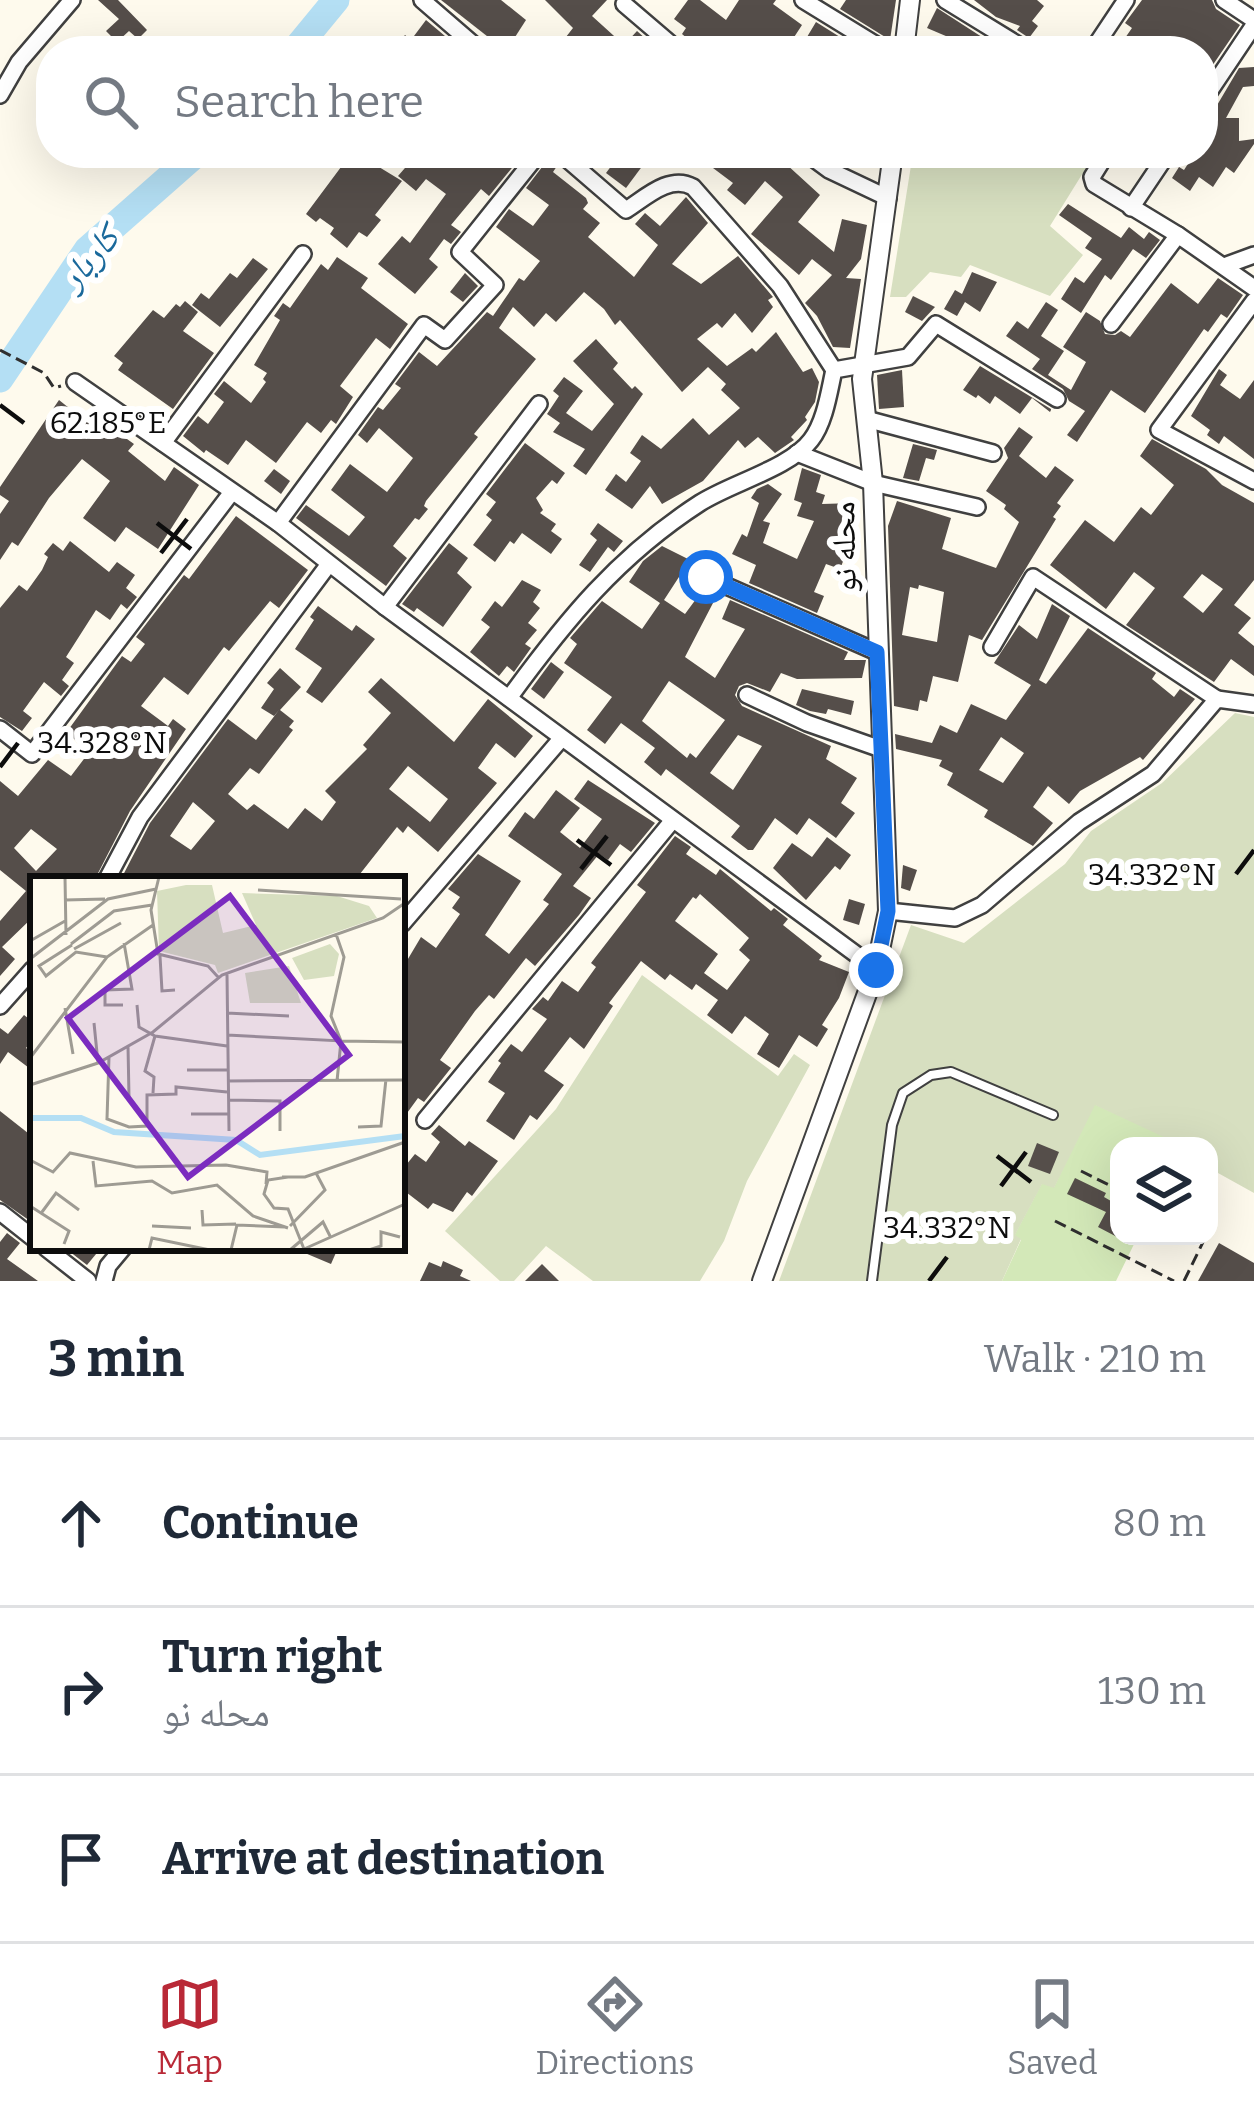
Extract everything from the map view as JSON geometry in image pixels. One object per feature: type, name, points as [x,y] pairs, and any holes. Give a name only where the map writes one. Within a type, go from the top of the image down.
[{"type":"street","points":[[41,36],[72,0]]},
{"type":"street","points":[[422,0],[464,36]]},
{"type":"street","points":[[803,0],[862,36]]},
{"type":"street","points":[[906,36],[910,0]]},
{"type":"street","points":[[945,0],[1004,36]]},
{"type":"street","points":[[1102,36],[1126,0]]},
{"type":"street","points":[[1218,78],[1254,22],[1224,0]]},
{"type":"street","points":[[624,4],[661,36]]},
{"type":"street","points":[[0,95],[36,42]]},
{"type":"street","points":[[278,523],[424,325],[445,340],[495,285],[460,252],[527,168]]},
{"type":"street","points":[[577,168],[626,210],[672,182],[682,181],[693,188],[779,286],[834,370]]},
{"type":"street","points":[[826,168],[888,198]]},
{"type":"street","name":"محله نو","points":[[762,1281],[876,970],[888,911],[873,483],[863,365],[891,168]]},
{"type":"street","points":[[1098,168],[1091,181],[1254,288]]},
{"type":"street","points":[[1132,208],[1158,168]]},
{"type":"street","points":[[1111,325],[1178,235]]},
{"type":"street","points":[[163,443],[303,254]]},
{"type":"street","points":[[1223,266],[1254,255]]},
{"type":"street","points":[[1254,301],[1159,430],[1254,481]]},
{"type":"street","points":[[834,370],[908,357],[936,324],[1058,399]]},
{"type":"street","points":[[508,698],[571,613],[649,538],[704,500],[797,453],[813,438],[834,370]]},
{"type":"street","points":[[74,382],[278,523],[385,608],[876,970]]},
{"type":"street","points":[[385,608],[539,404]]},
{"type":"street","points":[[866,419],[993,453]]},
{"type":"street","points":[[797,453],[873,483],[976,507]]},
{"type":"street","points":[[0,729],[32,754],[232,492]]},
{"type":"street","points":[[108,876],[140,818],[329,563]]},
{"type":"street","points":[[706,577],[877,652]]},
{"type":"street","points":[[992,646],[1033,577],[1217,699],[1254,704]]},
{"type":"street","points":[[747,695],[880,749]]},
{"type":"street","points":[[888,911],[955,918],[982,904],[1079,822],[1153,774],[1217,699]]},
{"type":"street","points":[[405,921],[562,739]]},
{"type":"street","points":[[425,1120],[673,820]]},
{"type":"street","points":[[0,1006],[30,972]]},
{"type":"street","points":[[0,1212],[30,1236]]},
{"type":"street","points":[[50,1251],[88,1281]]},
{"type":"street","points":[[104,1281],[108,1266],[120,1251]]},
{"type":"lane","points":[[872,1281],[892,1125],[903,1093],[931,1075],[951,1072],[1053,1115]]},
{"type":"path","points":[[0,350],[44,373],[54,388],[74,382]]},
{"type":"path","points":[[1081,1171],[1110,1186]]},
{"type":"path","points":[[1054,1221],[1174,1281]]},
{"type":"path","points":[[1184,1281],[1202,1245]]},
{"type":"green space","points":[[911,168],[1086,168],[1050,226],[1083,255],[1050,296],[970,265],[961,277],[930,272],[906,297],[890,297]]},
{"type":"green space","points":[[1235,713],[1254,717],[1254,1193],[1218,1173],[1218,1137],[1164,1137],[1095,1105],[1054,1188],[1042,1184],[1015,1235],[1021,1239],[1002,1281],[779,1281],[911,925],[964,943],[1065,864],[1091,831],[1162,783]]},
{"type":"green space","points":[[642,975],[778,1076],[794,1054],[810,1065],[700,1281],[593,1281],[546,1246],[514,1281],[500,1281],[445,1231],[556,1109]]},
{"type":"green space","points":[[1094,1104],[1166,1137],[1110,1137],[1110,1245],[1134,1245],[1116,1281],[1002,1281],[1021,1240],[1014,1236],[1042,1183],[1054,1187]]},
{"type":"building","points":[[98,0],[118,0],[147,30],[141,36],[129,31],[111,36],[106,31],[119,19]]},
{"type":"building","points":[[441,0],[501,0],[526,20],[516,36],[487,36]]},
{"type":"building","points":[[545,0],[607,0],[592,16],[614,36],[567,36],[573,28]]},
{"type":"building","points":[[688,0],[700,0],[726,20],[739,0],[776,0],[773,4],[802,25],[795,36],[684,36],[686,28],[674,19]]},
{"type":"building","points":[[846,0],[896,0],[891,36],[884,36],[840,9]]},
{"type":"building","points":[[974,0],[1037,0],[1044,6],[1032,21],[1038,26],[1030,36],[1017,30],[1020,26],[996,17]]},
{"type":"building","points":[[1142,0],[1212,0],[1216,9],[1240,25],[1218,57],[1218,36],[1126,36],[1132,28],[1125,23]]},
{"type":"building","points":[[937,8],[980,36],[946,36],[927,28]]},
{"type":"building","points":[[426,20],[445,36],[414,36]]},
{"type":"building","points":[[816,22],[838,36],[808,36]]},
{"type":"building","points":[[1254,67],[1254,86],[1243,87],[1226,118],[1239,118],[1239,141],[1254,139],[1254,144],[1234,173],[1226,167],[1213,187],[1199,177],[1190,191],[1172,178],[1178,168],[1218,168],[1218,104],[1239,68]]},
{"type":"building","points":[[340,168],[381,168],[402,181],[375,215],[381,220],[367,237],[359,232],[347,248],[330,234],[334,228],[306,214]]},
{"type":"building","points":[[405,168],[512,168],[489,196],[481,189],[451,225],[461,232],[451,244],[444,239],[429,259],[438,267],[415,294],[378,264],[402,236],[410,243],[446,194],[426,179],[416,191],[398,176]]},
{"type":"building","points":[[541,168],[556,168],[553,172],[586,198],[583,209],[600,223],[588,237],[634,277],[658,245],[635,224],[645,213],[660,226],[686,197],[708,223],[672,264],[701,284],[738,256],[773,297],[768,300],[773,307],[752,333],[735,313],[722,328],[717,323],[697,339],[727,366],[752,348],[756,352],[776,332],[803,372],[812,368],[819,382],[815,402],[791,437],[794,440],[775,453],[758,437],[745,448],[738,440],[703,481],[662,504],[650,486],[632,509],[605,490],[616,474],[626,482],[641,461],[630,453],[642,435],[661,449],[693,418],[709,435],[740,408],[721,390],[726,384],[708,367],[682,392],[620,320],[615,325],[584,292],[556,322],[546,313],[534,327],[513,307],[499,328],[536,359],[474,434],[478,437],[426,501],[428,509],[393,546],[407,558],[386,586],[296,518],[306,505],[349,536],[365,517],[331,490],[350,464],[387,492],[413,458],[379,428],[367,443],[358,435],[378,407],[383,410],[401,388],[395,384],[419,352],[437,366],[487,312],[493,316],[519,278],[524,281],[540,261],[496,227],[509,209],[533,226],[549,205],[526,188]]},
{"type":"building","points":[[610,168],[641,168],[626,188],[606,173]]},
{"type":"building","points":[[713,168],[790,168],[820,195],[798,222],[834,252],[842,219],[867,225],[861,259],[846,278],[861,279],[850,348],[833,347],[805,303],[832,275],[812,259],[799,275],[751,234],[783,197],[765,181],[745,205],[727,190],[733,183]]},
{"type":"building","points":[[1068,204],[1121,238],[1129,227],[1144,239],[1149,232],[1160,240],[1146,258],[1133,249],[1111,280],[1105,275],[1081,313],[1061,299],[1075,277],[1084,283],[1102,259],[1085,248],[1092,238],[1059,215]]},
{"type":"building","points":[[337,257],[368,278],[361,288],[408,324],[390,349],[376,338],[340,386],[353,397],[336,424],[331,420],[321,433],[307,422],[276,463],[246,440],[228,465],[204,453],[183,436],[198,416],[208,424],[224,402],[214,394],[224,381],[251,403],[266,382],[267,373],[254,365],[280,320],[274,316],[283,303],[290,308],[321,264],[328,270]]},
{"type":"building","points":[[253,258],[268,269],[220,327],[192,305],[201,293],[209,299],[230,273],[237,278]]},
{"type":"building","points":[[972,272],[997,282],[980,312],[965,302],[957,316],[944,309],[955,290],[962,294]]},
{"type":"building","points":[[465,273],[478,286],[463,302],[450,292]]},
{"type":"building","points":[[1218,278],[1243,295],[1227,318],[1221,314],[1208,332],[1204,329],[1145,413],[1111,390],[1077,442],[1067,435],[1085,411],[1032,369],[1040,359],[1006,336],[1017,321],[1028,329],[1046,302],[1058,310],[1041,336],[1064,351],[1048,375],[1071,390],[1086,362],[1063,347],[1086,312],[1100,321],[1105,334],[1121,331],[1130,337],[1171,283],[1198,304]]},
{"type":"building","points":[[913,296],[935,307],[922,321],[905,312]]},
{"type":"building","points":[[185,301],[198,312],[183,331],[214,353],[173,409],[118,370],[123,363],[114,356],[153,310],[164,318]]},
{"type":"building","points":[[596,339],[618,363],[613,369],[643,394],[586,475],[573,466],[585,449],[553,432],[560,423],[547,414],[559,396],[553,391],[564,377],[583,391],[566,413],[592,431],[614,404],[573,361]]},
{"type":"building","points":[[980,366],[1051,409],[1050,412],[1032,398],[1020,414],[995,396],[990,404],[963,390]]},
{"type":"building","points":[[1219,369],[1227,375],[1220,385],[1240,399],[1254,380],[1254,459],[1224,436],[1219,444],[1191,416]]},
{"type":"building","points":[[902,370],[904,407],[879,409],[877,375]]},
{"type":"building","points":[[59,400],[84,420],[88,415],[134,444],[128,451],[165,481],[174,467],[199,485],[158,549],[126,527],[115,542],[83,518],[110,481],[82,459],[18,546],[12,542],[0,560],[0,514],[9,501],[0,495],[0,487]]},
{"type":"building","points":[[1019,427],[1033,437],[1019,456],[1046,478],[1055,466],[1074,480],[1057,503],[1061,506],[1056,519],[982,640],[969,635],[958,682],[933,676],[927,702],[920,700],[918,711],[894,706],[888,526],[897,501],[951,518],[942,549],[996,568],[1019,522],[986,491],[1008,458],[1004,448]],"holes":[[[910,587],[944,592],[937,642],[902,635]]]},
{"type":"building","points":[[1152,439],[1254,503],[1254,580],[1234,605],[1251,618],[1238,633],[1254,646],[1254,676],[1231,659],[1214,682],[1126,625],[1155,588],[1134,572],[1106,609],[1050,565],[1085,520],[1114,542],[1141,507],[1151,515],[1174,485],[1140,456]],"holes":[[[1202,574],[1223,589],[1203,613],[1183,597]]]},
{"type":"building","points":[[525,443],[565,473],[536,498],[543,510],[540,513],[556,524],[551,531],[562,539],[551,554],[522,533],[495,562],[473,545],[492,520],[486,515],[496,502],[486,494]]},
{"type":"building","points":[[913,444],[937,450],[934,460],[926,458],[919,481],[903,478]]},
{"type":"building","points":[[802,468],[821,475],[816,492],[825,495],[822,504],[855,503],[856,529],[840,569],[826,564],[814,592],[824,596],[817,613],[749,583],[756,565],[732,554],[742,534],[747,537],[759,503],[751,498],[768,484],[782,494],[763,521],[770,523],[763,543],[797,559],[814,521],[797,516],[802,503],[794,500]]},
{"type":"building","points":[[274,469],[290,481],[281,494],[264,481]]},
{"type":"building","points":[[236,516],[308,570],[279,608],[270,601],[229,651],[224,647],[188,695],[164,677],[141,706],[168,726],[173,719],[186,729],[130,811],[97,876],[30,876],[30,920],[2,947],[15,959],[0,976],[0,921],[26,891],[0,870],[0,781],[18,796],[48,760],[71,776],[90,751],[66,733],[122,656],[131,662],[145,644],[136,637],[184,575],[189,579]],"holes":[[[31,829],[57,849],[36,871],[14,848]]]},
{"type":"building","points":[[598,523],[623,541],[614,552],[608,547],[590,572],[579,565],[597,540],[590,534]]},
{"type":"building","points":[[70,541],[109,572],[117,562],[135,575],[126,588],[137,597],[127,609],[121,604],[110,620],[96,610],[66,657],[74,663],[62,680],[69,686],[61,696],[44,682],[23,711],[32,718],[22,731],[0,717],[0,608],[19,585],[27,591],[53,543],[63,551]]},
{"type":"building","points":[[449,543],[468,558],[457,573],[472,587],[443,627],[417,608],[414,612],[402,604]]},
{"type":"building","points":[[662,546],[690,560],[664,600],[685,614],[699,595],[713,603],[685,657],[715,678],[745,629],[722,619],[730,600],[848,652],[844,660],[866,660],[862,678],[797,679],[781,673],[770,692],[747,683],[735,695],[742,706],[831,746],[826,759],[857,778],[841,803],[855,813],[836,838],[809,818],[797,835],[775,818],[753,850],[748,850],[731,837],[740,826],[666,769],[661,776],[644,762],[655,748],[621,723],[605,744],[587,730],[612,697],[564,663],[577,644],[570,638],[602,601],[642,629],[660,603],[629,582],[643,561]],"holes":[[[669,681],[725,720],[696,758],[690,753],[687,758],[642,721]],[[738,735],[762,746],[733,790],[710,773]]]},
{"type":"building","points":[[522,580],[541,590],[533,602],[540,608],[528,623],[537,630],[525,644],[531,648],[514,672],[507,666],[499,676],[470,652],[490,627],[481,620],[495,601],[502,607]]},
{"type":"building","points":[[1052,604],[1070,616],[1039,680],[1046,684],[1088,628],[1156,673],[1152,679],[1174,697],[1180,689],[1195,699],[1143,760],[1140,757],[1080,791],[1069,804],[1048,786],[1033,807],[1053,823],[1033,846],[984,817],[988,810],[947,785],[953,773],[939,766],[942,760],[896,749],[895,734],[932,743],[940,725],[957,733],[971,704],[1006,720],[1031,685],[994,663],[1019,625],[1037,639]],"holes":[[[1001,737],[1024,753],[1003,783],[979,770]]]},
{"type":"building","points":[[318,606],[352,631],[356,625],[375,639],[322,703],[306,692],[322,668],[295,649]]},
{"type":"building","points":[[551,662],[564,672],[544,699],[531,689]]},
{"type":"building","points":[[280,668],[301,687],[280,710],[294,721],[289,727],[293,730],[259,774],[250,768],[228,794],[247,810],[254,804],[288,829],[305,808],[322,821],[336,802],[325,791],[367,749],[363,745],[391,713],[368,692],[381,678],[454,742],[488,699],[533,736],[515,758],[496,743],[478,768],[497,783],[438,852],[408,826],[403,833],[397,827],[358,876],[123,876],[150,823],[228,719],[256,740],[279,710],[274,716],[261,708],[274,689],[267,683]],"holes":[[[408,766],[448,799],[430,822],[389,789]],[[193,802],[215,821],[191,850],[170,836]]]},
{"type":"building","points":[[802,689],[854,701],[851,715],[796,705]]},
{"type":"building","points":[[588,780],[655,823],[631,852],[620,844],[608,860],[599,854],[573,886],[591,898],[579,915],[535,966],[526,958],[494,999],[489,995],[475,1011],[440,1060],[451,1068],[424,1102],[418,1098],[405,1116],[405,964],[421,937],[436,948],[460,914],[452,908],[460,897],[448,889],[478,854],[521,881],[485,935],[509,954],[549,904],[543,900],[562,874],[508,836],[525,812],[534,819],[556,790],[580,808],[560,832],[580,848],[602,819],[574,799]]},
{"type":"building","points":[[675,836],[691,847],[686,854],[716,875],[720,869],[771,911],[774,908],[788,919],[783,925],[822,956],[819,960],[849,972],[822,1025],[828,1029],[817,1047],[799,1035],[779,1068],[757,1054],[769,1034],[745,1016],[732,1034],[707,1015],[718,1000],[670,974],[665,980],[641,961],[609,1003],[613,1006],[584,1049],[570,1037],[544,1071],[564,1085],[537,1120],[530,1115],[514,1140],[486,1121],[505,1093],[488,1082],[498,1061],[511,1044],[522,1052],[547,1019],[532,1009],[543,997],[548,1001],[562,981],[578,992],[596,967],[591,963],[646,892],[637,885]],"holes":[[[700,894],[749,938],[739,950],[750,960],[727,990],[704,973],[718,954],[675,921]]]},
{"type":"building","points":[[827,837],[851,855],[806,900],[773,868],[792,843],[812,857]]},
{"type":"building","points":[[903,865],[917,870],[910,891],[901,888]]},
{"type":"building","points":[[849,899],[865,904],[859,925],[843,920]]},
{"type":"building","points":[[24,1015],[30,1020],[26,1048],[30,1069],[8,1052],[0,1064],[0,1028],[8,1034]]},
{"type":"building","points":[[0,1111],[30,1135],[30,1221],[0,1200]]},
{"type":"building","points":[[439,1125],[465,1146],[469,1141],[498,1161],[472,1196],[467,1192],[453,1212],[433,1203],[428,1209],[405,1191],[405,1166],[415,1154],[426,1162],[440,1142],[431,1134]]},
{"type":"building","points":[[1037,1143],[1059,1152],[1050,1174],[1028,1166]]},
{"type":"building","points":[[1075,1178],[1106,1193],[1110,1233],[1098,1227],[1106,1212],[1067,1194]]},
{"type":"building","points":[[7,1233],[20,1243],[7,1259],[38,1281],[0,1281],[0,1242]]},
{"type":"building","points":[[1218,1245],[1254,1263],[1254,1281],[1198,1281]]},
{"type":"building","points":[[69,1251],[99,1251],[87,1265]]},
{"type":"building","points":[[300,1251],[337,1251],[331,1264]]},
{"type":"building","points":[[443,1261],[463,1270],[460,1276],[471,1281],[420,1281],[429,1262],[441,1267]]},
{"type":"building","points":[[542,1264],[559,1281],[525,1281]]},
{"type":"waterway","name":"کاربار","points":[[306,36],[336,0]]},
{"type":"waterway","name":"کاربار","points":[[0,379],[87,250],[180,168]]},
{"type":"route","points":[[706,577],[877,652],[888,911],[876,970]]}]
